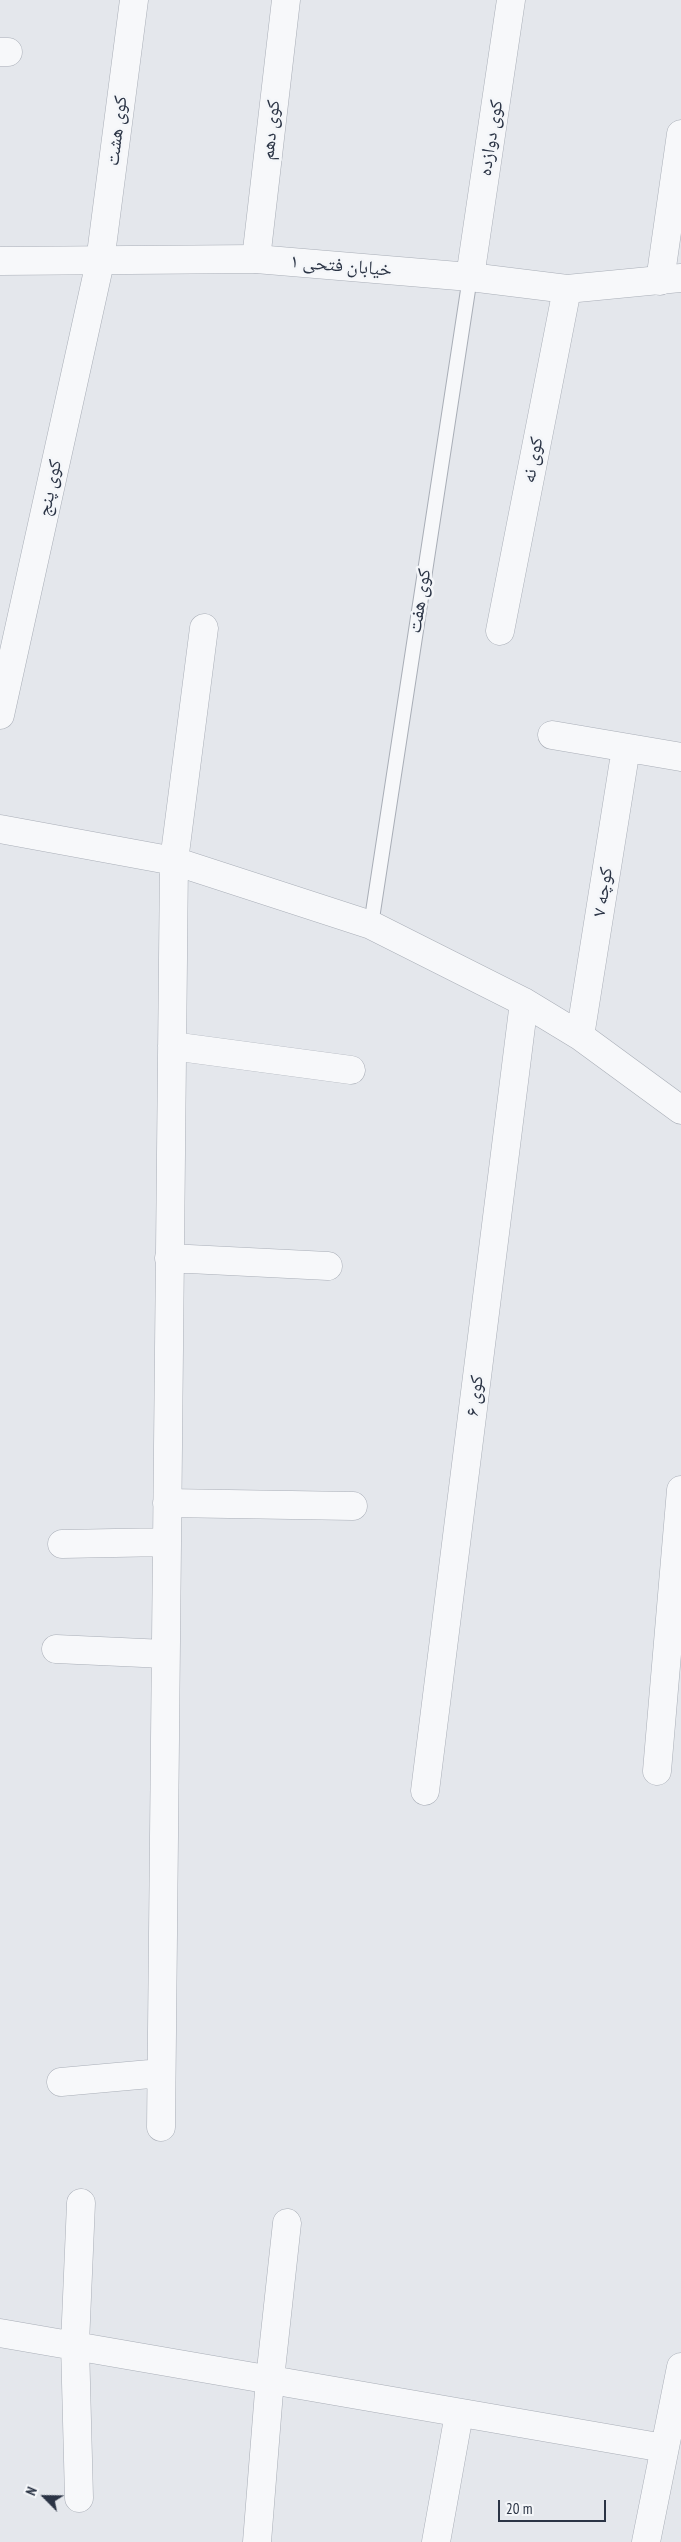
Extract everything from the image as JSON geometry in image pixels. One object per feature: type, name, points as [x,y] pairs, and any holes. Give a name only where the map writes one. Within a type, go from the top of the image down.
[{"type":"street","name":"کوی هشت","points":[[100,262],[134,0]]},
{"type":"street","name":"کوی دهم","points":[[256,259],[286,0]]},
{"type":"street","name":"کوی دوازده","points":[[470,277],[511,0]]},
{"type":"street","points":[[670,279],[681,134]]},
{"type":"street","name":"خیابان فتحی ۱","points":[[0,261],[100,262],[256,259],[470,277],[567,289],[670,279]]},
{"type":"street","name":"کوی پنج","points":[[0,715],[100,262]]},
{"type":"street","name":"کوی نه","points":[[500,631],[567,289]]},
{"type":"street","points":[[161,2127],[174,862],[204,628]]},
{"type":"street","points":[[552,735],[681,757]]},
{"type":"street","name":"کوچه ۷","points":[[580,1036],[626,748]]},
{"type":"street","points":[[0,829],[174,862],[371,925],[524,1002],[580,1036],[681,1110]]},
{"type":"street","name":"کوی ۶","points":[[425,1791],[524,1002]]},
{"type":"street","points":[[172,1046],[351,1070]]},
{"type":"street","points":[[169,1258],[328,1266]]},
{"type":"street","points":[[657,1771],[681,1490]]},
{"type":"street","points":[[167,1503],[353,1506]]},
{"type":"street","points":[[62,1544],[167,1542]]},
{"type":"street","points":[[56,1649],[166,1654]]},
{"type":"street","points":[[61,2082],[161,2073]]},
{"type":"street","points":[[79,2498],[75,2344],[81,2203]]},
{"type":"street","points":[[257,2542],[270,2379],[288,2223]]},
{"type":"street","points":[[0,2333],[75,2344],[459,2414],[664,2448]]},
{"type":"street","points":[[646,2542],[681,2367]]},
{"type":"street","points":[[436,2542],[459,2414]]},
{"type":"lane","name":"کوی هفت","points":[[371,925],[470,277]]}]
